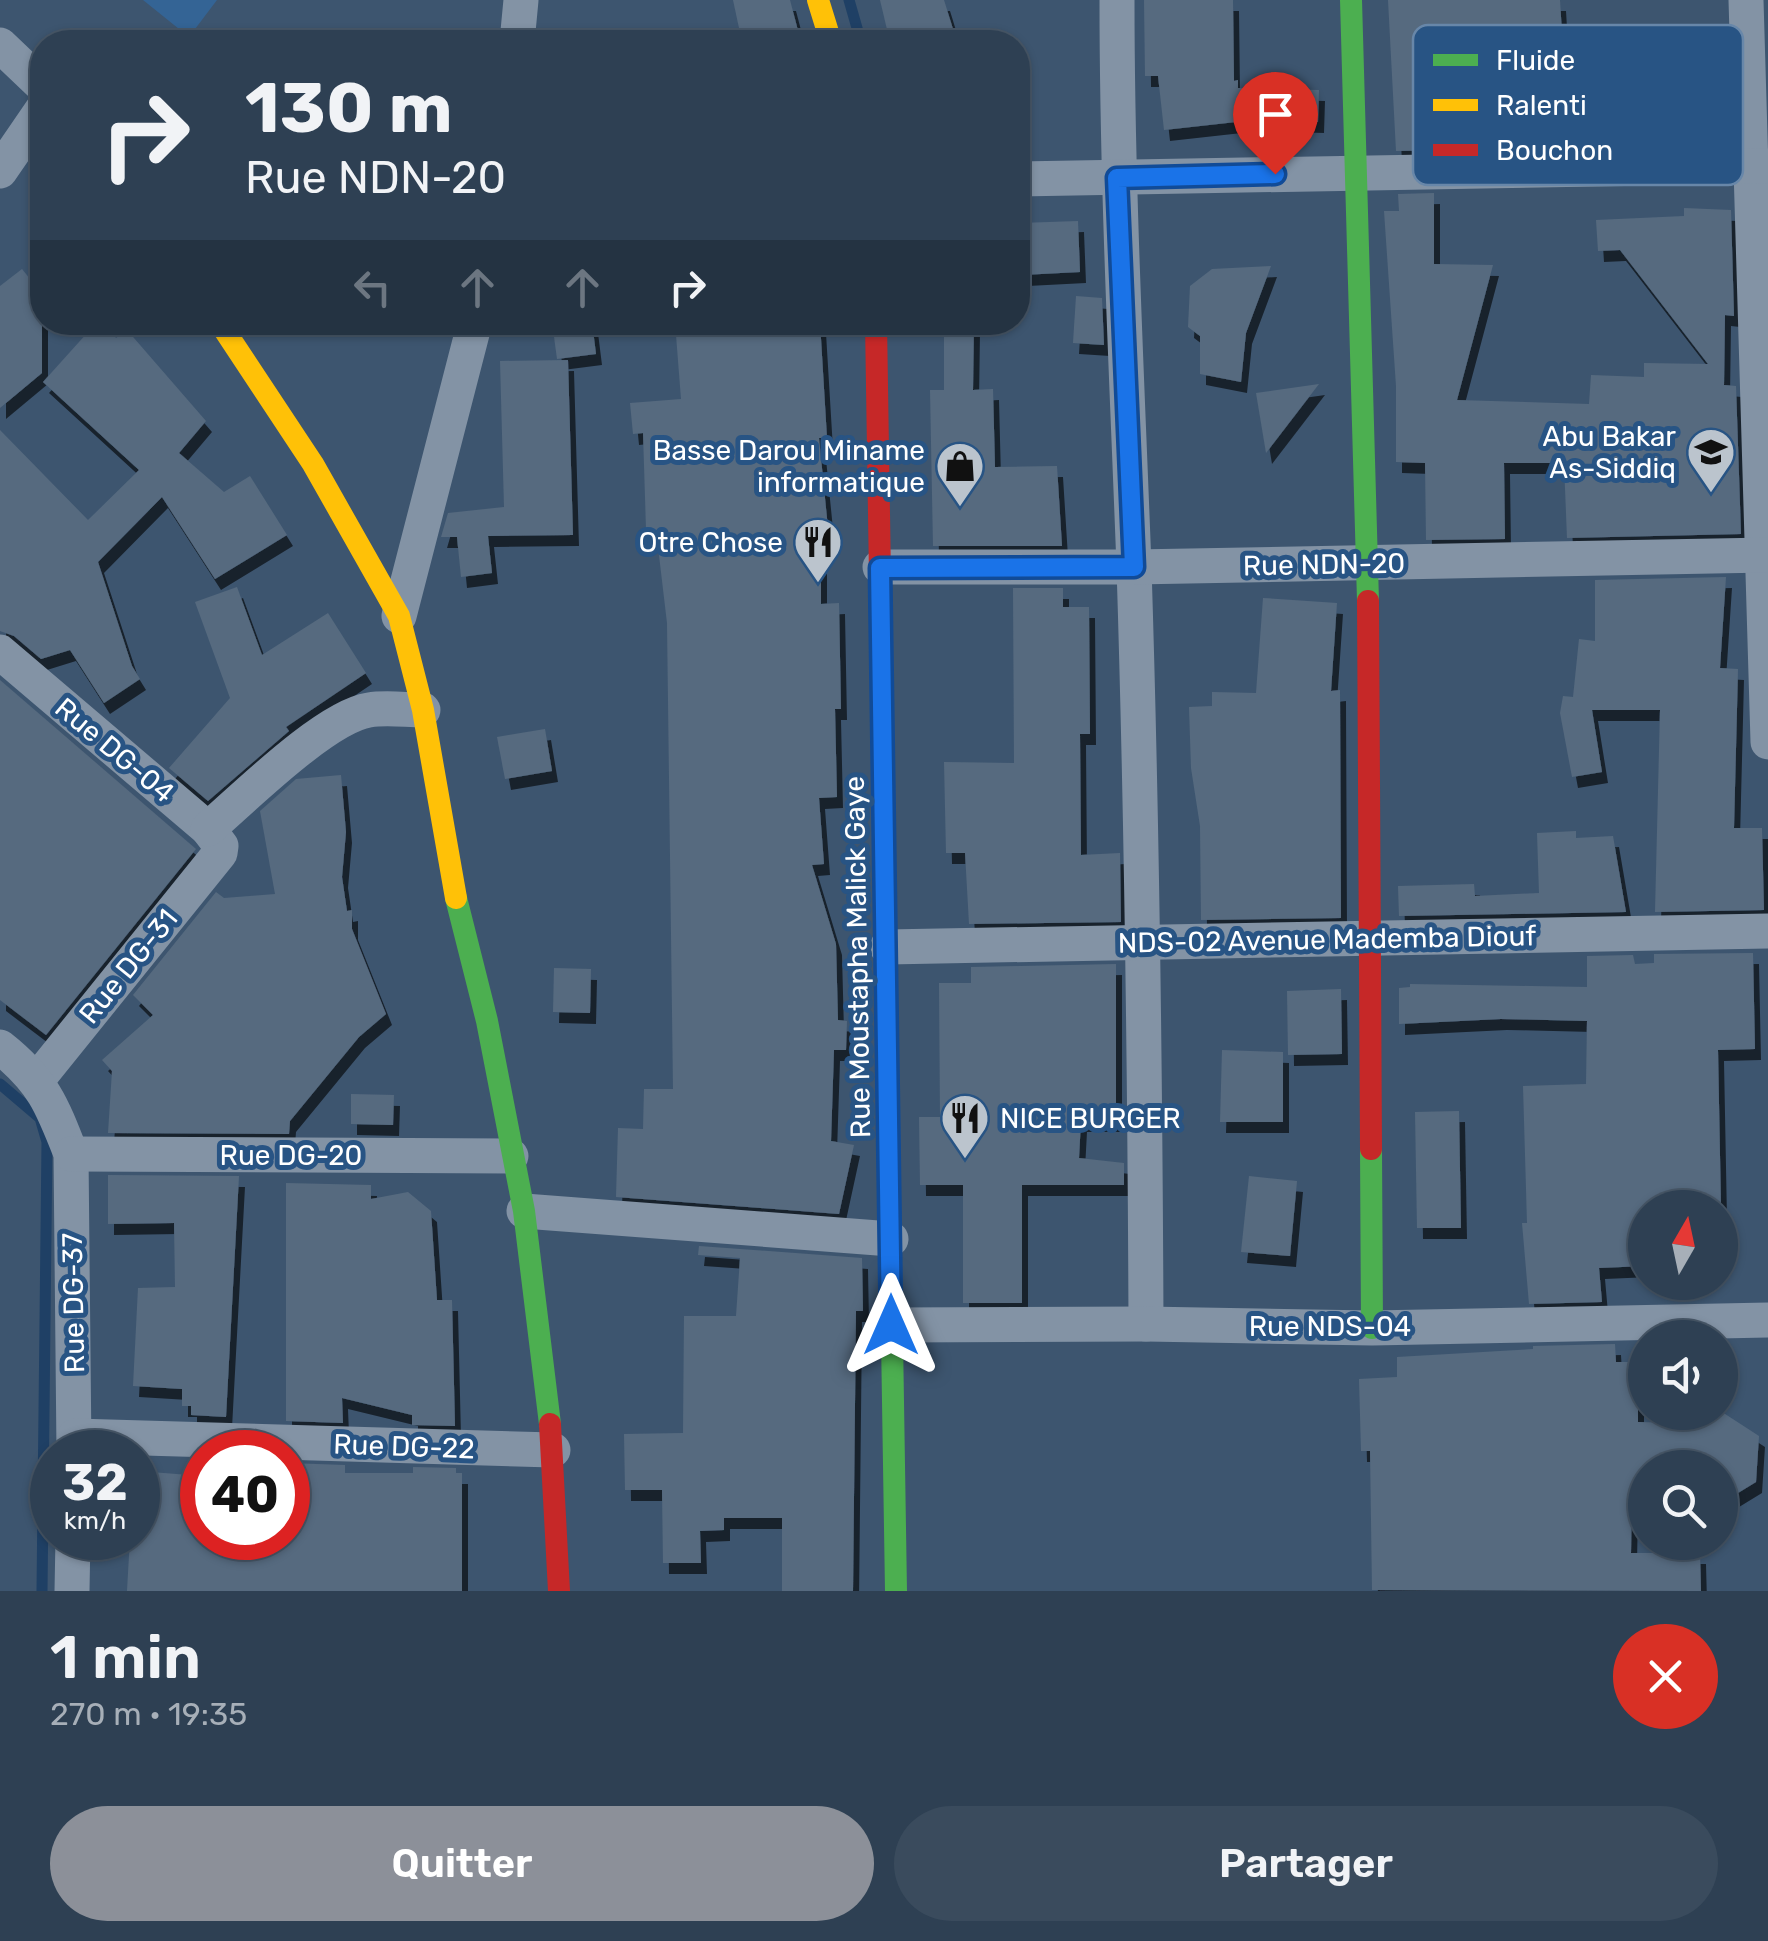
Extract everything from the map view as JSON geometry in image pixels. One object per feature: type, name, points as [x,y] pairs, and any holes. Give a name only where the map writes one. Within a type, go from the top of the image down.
[{"type":"street","points":[[518,30],[521,0]]},
{"type":"street","points":[[818,0],[827,30]]},
{"type":"street","points":[[1117,0],[1117,178],[1134,567],[1144,942],[1146,1324]]},
{"type":"street","points":[[1351,0],[1368,564],[1372,1328]]},
{"type":"street","points":[[1746,0],[1760,166],[1768,742]]},
{"type":"street","points":[[0,45],[30,74]]},
{"type":"street","points":[[0,171],[30,127]]},
{"type":"street","points":[[1030,179],[1413,172]]},
{"type":"street","points":[[228,335],[313,464],[399,616],[423,710],[449,872],[487,1021],[524,1211],[554,1450],[559,1591]]},
{"type":"street","points":[[399,616],[472,335]]},
{"type":"street","name":"Rue Moustapha Malick Gaye","points":[[876,335],[896,1591]]},
{"type":"street","name":"Rue NDN-20","points":[[880,568],[1368,564],[1765,555]]},
{"type":"street","name":"Rue DG-04","points":[[0,652],[214,841]]},
{"type":"street","name":"Rue DG-31","points":[[36,1080],[214,841],[321,734],[345,718],[368,710],[423,710]]},
{"type":"street","name":"NDS-02 Avenue Mademba Diouf","points":[[887,947],[1768,932]]},
{"type":"street","points":[[0,1047],[36,1080],[71,1154]]},
{"type":"street","name":"Rue DG-20","points":[[71,1154],[512,1156]]},
{"type":"street","name":"Rue DG-37","points":[[71,1154],[74,1430]]},
{"type":"street","points":[[524,1211],[892,1238]]},
{"type":"street","name":"Rue NDS-04","points":[[891,1325],[1372,1328],[1768,1320]]},
{"type":"street","name":"Rue DG-22","points":[[160,1445],[554,1450]]},
{"type":"street","points":[[72,1591],[73,1560]]},
{"type":"shaded area","points":[[143,0],[217,0],[194,30],[180,30]]},
{"type":"building","points":[[733,0],[790,0],[798,30],[739,30]]},
{"type":"building","points":[[880,0],[944,0],[953,30],[887,30]]},
{"type":"building","points":[[1144,0],[1233,0],[1234,81],[1238,80],[1238,88],[1319,90],[1318,122],[1254,120],[1164,130],[1158,76],[1145,76]]},
{"type":"building","points":[[1388,0],[1560,0],[1562,25],[1413,25],[1413,151],[1396,151]]},
{"type":"building","points":[[1434,193],[1434,264],[1493,265],[1457,400],[1589,404],[1591,375],[1644,377],[1644,363],[1708,364],[1620,250],[1598,251],[1596,220],[1684,216],[1684,208],[1731,210],[1734,316],[1725,315],[1724,385],[1736,386],[1741,534],[1567,538],[1564,463],[1504,463],[1505,539],[1426,540],[1425,463],[1396,462],[1396,386],[1384,211],[1399,211],[1398,194]]},
{"type":"building","points":[[1078,221],[1080,272],[1030,275],[1030,223]]},
{"type":"building","points":[[1271,266],[1246,333],[1241,382],[1200,374],[1200,336],[1188,327],[1190,286],[1212,269]]},
{"type":"building","points":[[22,269],[30,279],[30,335],[42,335],[42,373],[0,408],[0,286]]},
{"type":"building","points":[[1076,296],[1102,298],[1104,345],[1073,343]]},
{"type":"building","points":[[85,335],[116,338],[131,335],[206,421],[179,453],[224,492],[250,476],[287,535],[215,579],[162,497],[98,562],[132,666],[140,679],[104,703],[70,650],[41,659],[14,636],[0,631],[0,430],[88,520],[139,470],[43,382]]},
{"type":"building","points":[[554,335],[594,335],[596,354],[557,359]]},
{"type":"building","points":[[676,335],[821,335],[827,438],[819,438],[828,528],[821,529],[821,604],[839,603],[841,709],[835,709],[837,797],[819,798],[824,864],[812,865],[836,944],[838,1020],[847,1021],[846,1050],[834,1050],[831,1141],[854,1145],[839,1214],[616,1197],[618,1128],[643,1129],[644,1089],[673,1089],[667,623],[656,530],[646,529],[643,433],[633,434],[630,403],[681,399]]},
{"type":"building","points":[[944,335],[974,335],[973,390],[993,389],[995,467],[1057,466],[1062,546],[933,546],[930,390],[944,390]]},
{"type":"building","points":[[568,360],[573,535],[488,536],[492,573],[461,577],[457,537],[441,537],[448,513],[504,507],[500,361]]},
{"type":"building","points":[[1319,384],[1266,453],[1256,393]]},
{"type":"building","points":[[1726,577],[1720,668],[1738,669],[1734,828],[1762,828],[1764,910],[1655,912],[1660,710],[1592,710],[1602,772],[1572,777],[1560,713],[1563,696],[1573,697],[1579,639],[1595,641],[1595,580]]},
{"type":"building","points":[[237,587],[262,655],[328,613],[366,673],[286,727],[289,731],[208,801],[169,768],[230,698],[195,602]]},
{"type":"building","points":[[1013,588],[1063,588],[1063,607],[1089,607],[1090,734],[1080,734],[1081,855],[1120,853],[1121,922],[969,924],[965,853],[946,853],[944,762],[1014,763]]},
{"type":"building","points":[[1263,598],[1337,603],[1331,691],[1340,690],[1341,918],[1201,920],[1200,826],[1191,768],[1189,707],[1212,706],[1212,692],[1256,693]]},
{"type":"building","points":[[0,680],[196,849],[46,1035],[0,1000]]},
{"type":"building","points":[[545,729],[552,771],[505,779],[497,737]]},
{"type":"building","points":[[341,775],[346,832],[342,877],[347,911],[352,910],[352,929],[386,1014],[359,1037],[290,1121],[289,1134],[108,1133],[112,1071],[102,1060],[153,1015],[133,995],[216,892],[224,898],[275,894],[260,811],[296,779]]},
{"type":"building","points":[[1576,831],[1576,838],[1613,836],[1626,912],[1399,916],[1398,886],[1474,884],[1475,896],[1539,893],[1537,833]]},
{"type":"building","points":[[1753,953],[1755,1049],[1718,1050],[1721,1190],[1628,1190],[1628,1267],[1599,1268],[1602,1302],[1529,1304],[1522,1223],[1527,1223],[1523,1086],[1586,1084],[1587,1021],[1501,1019],[1399,1024],[1399,988],[1410,984],[1587,987],[1587,956],[1633,955],[1635,964],[1654,963],[1654,954]]},
{"type":"building","points":[[1116,964],[1116,1121],[1081,1121],[1079,1158],[1124,1163],[1124,1185],[1022,1185],[1022,1303],[963,1303],[963,1185],[920,1185],[919,1117],[940,1117],[939,983],[971,983],[971,967]]},
{"type":"building","points":[[554,968],[591,969],[590,1013],[553,1012]]},
{"type":"building","points":[[1341,989],[1342,1054],[1288,1055],[1287,991]]},
{"type":"building","points":[[1222,1050],[1283,1052],[1283,1122],[1220,1122]]},
{"type":"building","points":[[351,1094],[394,1095],[393,1125],[351,1124]]},
{"type":"building","points":[[1459,1111],[1461,1228],[1417,1228],[1415,1112]]},
{"type":"building","points":[[108,1175],[239,1176],[226,1417],[191,1415],[191,1406],[182,1406],[182,1389],[133,1386],[138,1288],[175,1287],[174,1223],[108,1224]]},
{"type":"building","points":[[1249,1176],[1297,1181],[1290,1256],[1241,1252]]},
{"type":"building","points":[[286,1183],[371,1185],[371,1199],[408,1192],[431,1211],[437,1300],[452,1300],[455,1426],[412,1425],[412,1415],[342,1398],[343,1423],[286,1421]]},
{"type":"building","points":[[699,1246],[862,1258],[863,1311],[856,1311],[853,1591],[782,1591],[782,1518],[724,1518],[724,1530],[700,1531],[701,1563],[663,1563],[662,1490],[625,1490],[624,1434],[683,1433],[684,1316],[736,1316],[740,1258],[698,1255]]},
{"type":"building","points":[[1615,1344],[1616,1362],[1628,1362],[1628,1430],[1738,1430],[1738,1422],[1759,1436],[1756,1482],[1738,1493],[1738,1450],[1628,1450],[1628,1560],[1700,1560],[1701,1591],[1372,1590],[1370,1451],[1361,1451],[1359,1379],[1397,1377],[1397,1357]]},
{"type":"building","points":[[310,1464],[345,1465],[345,1473],[413,1473],[413,1467],[456,1468],[456,1473],[462,1473],[462,1591],[127,1591],[129,1560],[160,1560],[160,1473],[180,1474],[180,1560],[310,1560]]},
{"type":"waterway","points":[[849,0],[858,30]]},
{"type":"waterway","points":[[0,1084],[40,1118],[47,1142],[42,1591]]},
{"type":"traffic: fast","points":[[1351,0],[1368,601]]},
{"type":"traffic: fast","points":[[885,896],[896,1591]]},
{"type":"traffic: fast","points":[[456,898],[487,1021],[524,1211],[550,1424]]},
{"type":"traffic: fast","points":[[1371,1149],[1372,1328]]},
{"type":"traffic: slow","points":[[818,0],[827,30]]},
{"type":"traffic: slow","points":[[228,335],[313,464],[399,616],[423,710],[456,898]]},
{"type":"traffic: jam","points":[[876,335],[885,896]]},
{"type":"traffic: jam","points":[[1368,601],[1371,1149]]},
{"type":"traffic: jam","points":[[550,1424],[559,1591]]},
{"type":"place","name":"Abu Bakar As-Siddiq","points":[[1711,494]]},
{"type":"place","name":"Basse Darou Miname informatique","points":[[960,508]]},
{"type":"place","name":"Otre Chose","points":[[818,584]]},
{"type":"place","name":"NICE BURGER","points":[[965,1160]]},
{"type":"route","points":[[891,1325],[880,568],[1134,567],[1117,178],[1275,174]]}]
